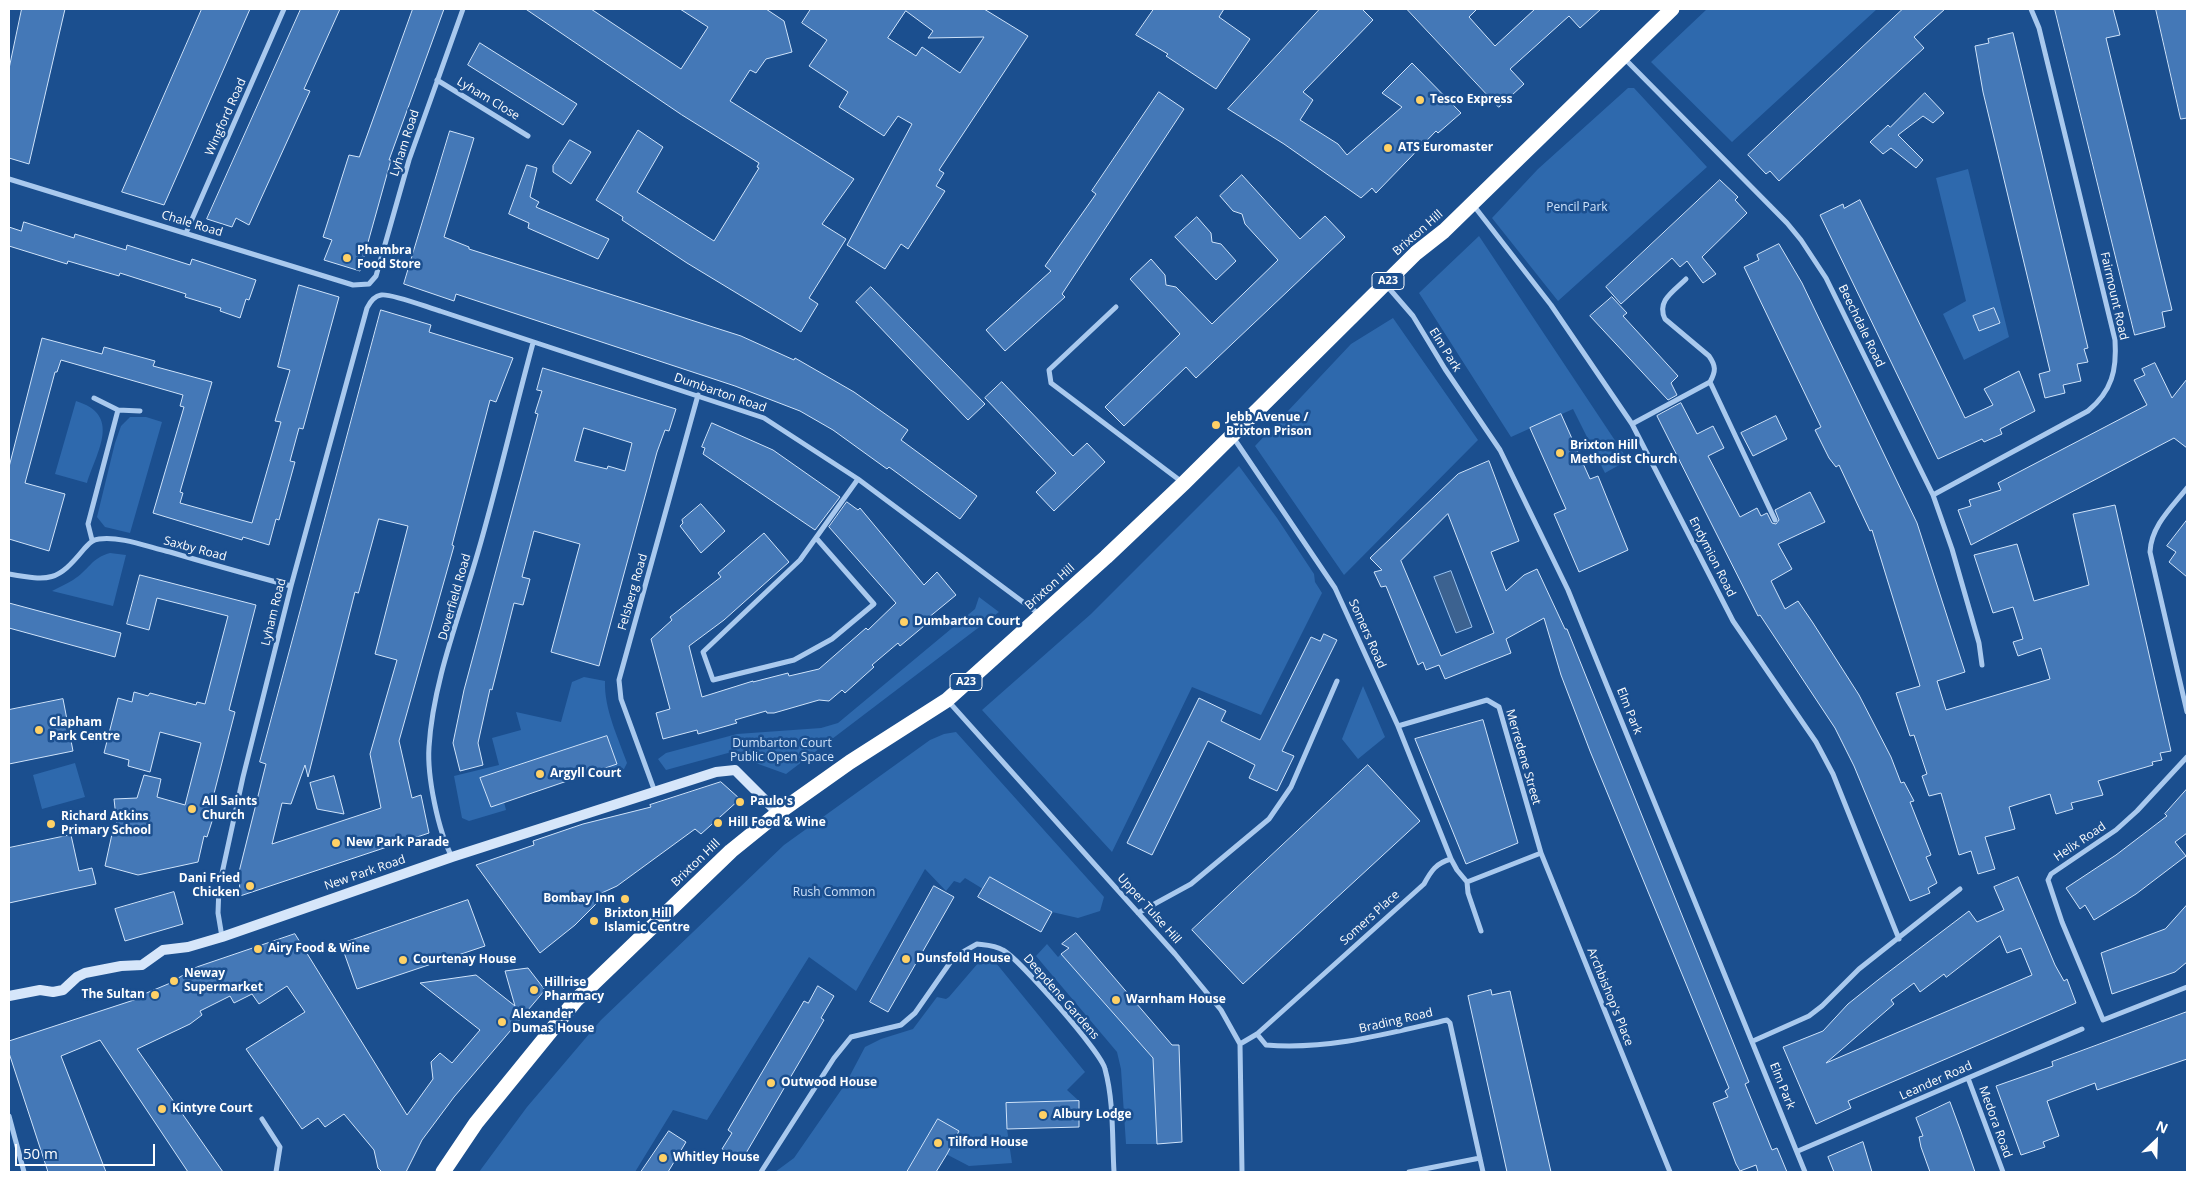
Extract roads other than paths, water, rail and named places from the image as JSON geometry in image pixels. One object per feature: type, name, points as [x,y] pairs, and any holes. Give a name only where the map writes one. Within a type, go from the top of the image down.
[{"type":"highway","name":"Brixton Hill","points":[[443,1172],[476,1123],[576,1000],[742,840],[850,762],[947,700],[1184,483],[1385,284],[1472,204],[1672,9]]},
{"type":"street","name":"Wingford Road","points":[[186,233],[284,9]]},
{"type":"street","name":"Lyham Road","points":[[369,284],[376,276],[409,160],[464,9]]},
{"type":"street","name":"Fairmount Road","points":[[1933,495],[2088,410],[2108,390],[2114,375],[2116,359],[2115,340],[2038,28],[2031,9]]},
{"type":"street","name":"Beechdale Road","points":[[1622,57],[1730,164],[1802,240],[1826,278],[1933,495],[1955,558],[1979,643],[1982,664]]},
{"type":"street","name":"Lyham Close","points":[[437,80],[528,136]]},
{"type":"street","name":"Chale Road","points":[[9,179],[353,285],[369,284]]},
{"type":"street","name":"Endymion Road","points":[[1472,204],[1551,306],[1632,424],[1733,621],[1816,742],[1833,774],[1899,938]]},
{"type":"street","points":[[1632,424],[1710,382],[1715,373],[1714,364],[1665,319],[1661,311],[1662,303],[1686,279]]},
{"type":"street","name":"Elm Park","points":[[1385,284],[1413,316],[1445,369],[1500,450],[1568,590],[1806,1172]]},
{"type":"street","name":"Dumbarton Road","points":[[375,298],[383,294],[764,418],[858,479],[1041,615]]},
{"type":"street","name":"Lyham Road","points":[[222,937],[218,913],[218,887],[243,776],[291,586],[367,308],[375,298]]},
{"type":"street","points":[[1116,307],[1049,370],[1051,383],[1184,483]]},
{"type":"street","name":"Doverfield Road","points":[[452,857],[443,839],[430,772],[431,724],[440,682],[478,551],[533,344]]},
{"type":"street","points":[[1710,382],[1775,520]]},
{"type":"street","name":"Felsberg Road","points":[[654,792],[621,699],[619,680],[698,395]]},
{"type":"street","points":[[94,398],[118,410],[140,411]]},
{"type":"street","points":[[9,574],[32,578],[52,578],[66,571],[92,540],[88,524],[118,410]]},
{"type":"street","name":"Somers Road","points":[[1231,435],[1335,588],[1398,726],[1451,858]]},
{"type":"street","points":[[817,539],[874,604],[832,639],[794,660],[713,680],[703,652],[800,560],[817,539],[858,479]]},
{"type":"street","points":[[2187,488],[2156,528],[2150,540],[2150,552],[2187,712]]},
{"type":"street","name":"Saxby Road","points":[[92,540],[117,539],[291,586]]},
{"type":"street","points":[[1138,913],[1191,884],[1269,819],[1291,787],[1337,681]]},
{"type":"street","name":"Upper Tulse Hill","points":[[947,700],[1138,913],[1221,1010],[1240,1044],[1242,1172]]},
{"type":"street","name":"Merredene Street","points":[[1398,726],[1487,700],[1494,702],[1499,707],[1533,829]]},
{"type":"street","name":"Helix Road","points":[[2187,757],[2137,811],[2116,830],[2051,874],[2048,880],[2062,922],[2103,1020],[2187,988]]},
{"type":"street","name":"New Park Road","points":[[9,996],[40,990],[52,992],[63,990],[77,977],[85,973],[125,965],[142,965],[163,950],[188,947],[222,937],[452,857],[716,772],[735,770],[778,813]]},
{"type":"street","name":"Archbishop's Place","points":[[1533,829],[1670,1172]]},
{"type":"street","points":[[1467,882],[1542,853]]},
{"type":"street","points":[[1451,858],[1457,870],[1467,882],[1468,893],[1481,931]]},
{"type":"street","name":"Somers Place","points":[[1240,1044],[1257,1034],[1424,884],[1432,869],[1440,862],[1451,858]]},
{"type":"street","points":[[1753,1041],[1816,1011],[1859,969],[1960,889]]},
{"type":"street","name":"Deepdene Gardens","points":[[761,1172],[834,1058],[851,1037],[901,1025],[915,1013],[954,957],[977,944],[1002,949],[1014,958],[1058,1006],[1105,1067],[1109,1089],[1114,1172]]},
{"type":"street","name":"Brading Road","points":[[1257,1034],[1266,1045],[1325,1046],[1375,1037],[1447,1020],[1450,1023],[1483,1172]]},
{"type":"street","name":"Leander Road","points":[[1798,1151],[2082,1029]]},
{"type":"street","name":"Medora Road","points":[[1968,1078],[2003,1172]]},
{"type":"street","points":[[9,1116],[24,1172]]},
{"type":"street","points":[[262,1119],[280,1147],[276,1172]]},
{"type":"street","points":[[1409,1172],[1480,1158]]},
{"type":"place","name":"Tesco Express","points":[[1420,100]]},
{"type":"place","name":"ATS Euromaster","points":[[1388,148]]},
{"type":"place","name":"Phambra Food Store","points":[[347,258]]},
{"type":"place","name":"Jebb Avenue / Brixton Prison","points":[[1216,425]]},
{"type":"place","name":"Brixton Hill Methodist Church","points":[[1560,453]]},
{"type":"place","name":"Dumbarton Court","points":[[904,622]]},
{"type":"place","name":"Clapham Park Centre","points":[[39,730]]},
{"type":"place","name":"Argyll Court","points":[[540,774]]},
{"type":"place","name":"Paulo's","points":[[740,802]]},
{"type":"place","name":"All Saints Church","points":[[192,809]]},
{"type":"place","name":"Hill Food & Wine","points":[[718,823]]},
{"type":"place","name":"Richard Atkins Primary School","points":[[51,824]]},
{"type":"place","name":"New Park Parade","points":[[336,843]]},
{"type":"place","name":"Dani Fried Chicken","points":[[250,886]]},
{"type":"place","name":"Bombay Inn","points":[[625,899]]},
{"type":"place","name":"Brixton Hill Islamic Centre","points":[[594,921]]},
{"type":"place","name":"Airy Food & Wine","points":[[258,949]]},
{"type":"place","name":"Dunsfold House","points":[[906,959]]},
{"type":"place","name":"Courtenay House","points":[[403,960]]},
{"type":"place","name":"Neway Supermarket","points":[[174,981]]},
{"type":"place","name":"Hillrise Pharmacy","points":[[534,990]]},
{"type":"place","name":"The Sultan","points":[[155,995]]},
{"type":"place","name":"Warnham House","points":[[1116,1000]]},
{"type":"place","name":"Alexander Dumas House","points":[[502,1022]]},
{"type":"place","name":"Outwood House","points":[[771,1083]]},
{"type":"place","name":"Kintyre Court","points":[[162,1109]]},
{"type":"place","name":"Albury Lodge","points":[[1043,1115]]},
{"type":"place","name":"Tilford House","points":[[938,1143]]},
{"type":"place","name":"Whitley House","points":[[663,1158]]},
{"type":"park label","name":"Pencil Park","points":[[1577,208]]},
{"type":"park label","name":"Dumbarton Court Public Open Space","points":[[782,751]]},
{"type":"park label","name":"Rush Common","points":[[834,893]]}]
